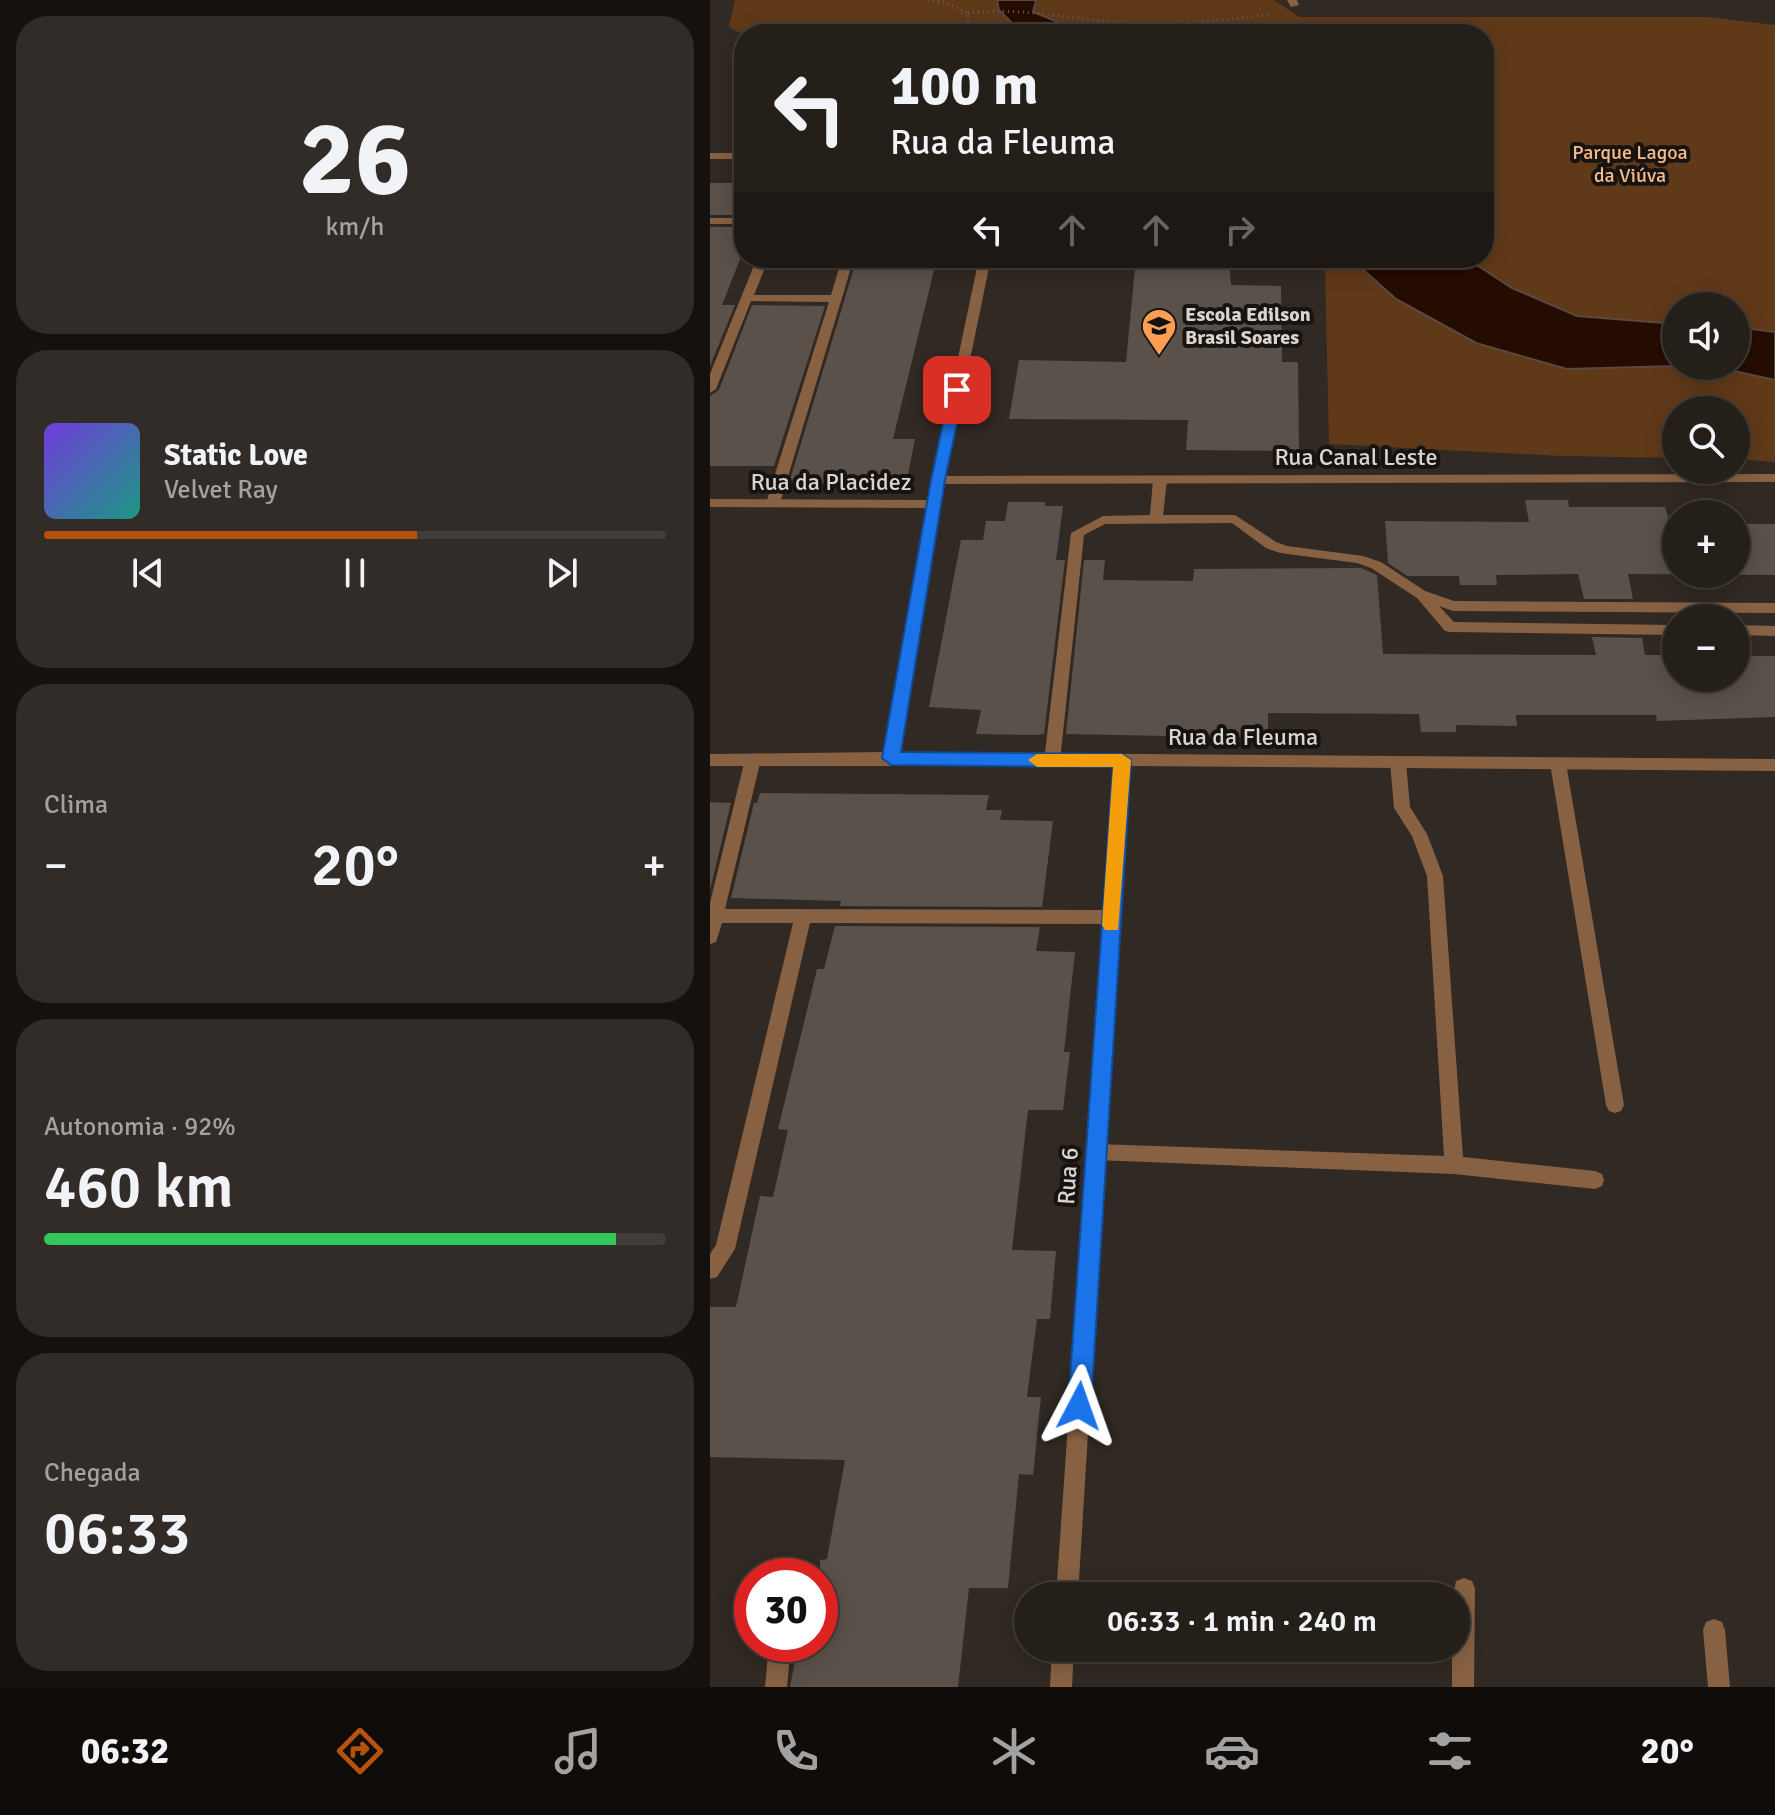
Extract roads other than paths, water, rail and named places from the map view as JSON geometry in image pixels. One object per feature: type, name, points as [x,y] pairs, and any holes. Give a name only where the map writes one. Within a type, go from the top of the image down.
[{"type":"street","points":[[710,156],[734,156]]},
{"type":"street","points":[[710,221],[734,221]]},
{"type":"street","points":[[710,389],[759,268]]},
{"type":"street","points":[[773,503],[845,268]]},
{"type":"street","points":[[934,504],[983,268]]},
{"type":"street","points":[[747,298],[836,299]]},
{"type":"street","name":"Rua Canal Leste","points":[[938,480],[1775,478]]},
{"type":"street","points":[[1156,519],[1160,480]]},
{"type":"street","name":"Rua da Placidez","points":[[710,503],[934,504],[891,758]]},
{"type":"street","points":[[1052,761],[1078,533],[1103,520],[1235,519],[1271,545],[1285,550],[1358,559],[1376,565],[1420,594],[1453,606],[1775,608]]},
{"type":"street","points":[[1420,594],[1450,627],[1662,630]]},
{"type":"street","points":[[1750,630],[1775,631]]},
{"type":"street","name":"Rua da Fleuma","points":[[710,760],[891,758],[1775,765]]},
{"type":"street","points":[[710,937],[753,759]]},
{"type":"street","name":"Rua 6","points":[[1068,1582],[1122,760]]},
{"type":"street","points":[[1398,762],[1402,808],[1419,834],[1435,876],[1454,1165]]},
{"type":"street","points":[[1558,763],[1615,1105]]},
{"type":"street","points":[[715,916],[1112,917]]},
{"type":"street","points":[[710,1270],[725,1249],[803,917]]},
{"type":"street","points":[[1096,1152],[1454,1165],[1595,1180]]},
{"type":"street","points":[[1714,1630],[1719,1687]]},
{"type":"street","points":[[776,1687],[778,1662]]},
{"type":"street","points":[[1061,1687],[1062,1662]]},
{"type":"street","points":[[1463,1662],[1463,1687]]},
{"type":"place","name":"Escola Edilson Brasil Soares","points":[[1159,357]]},
{"type":"park label","name":"Parque Lagoa da Viúva","points":[[1630,164]]}]
